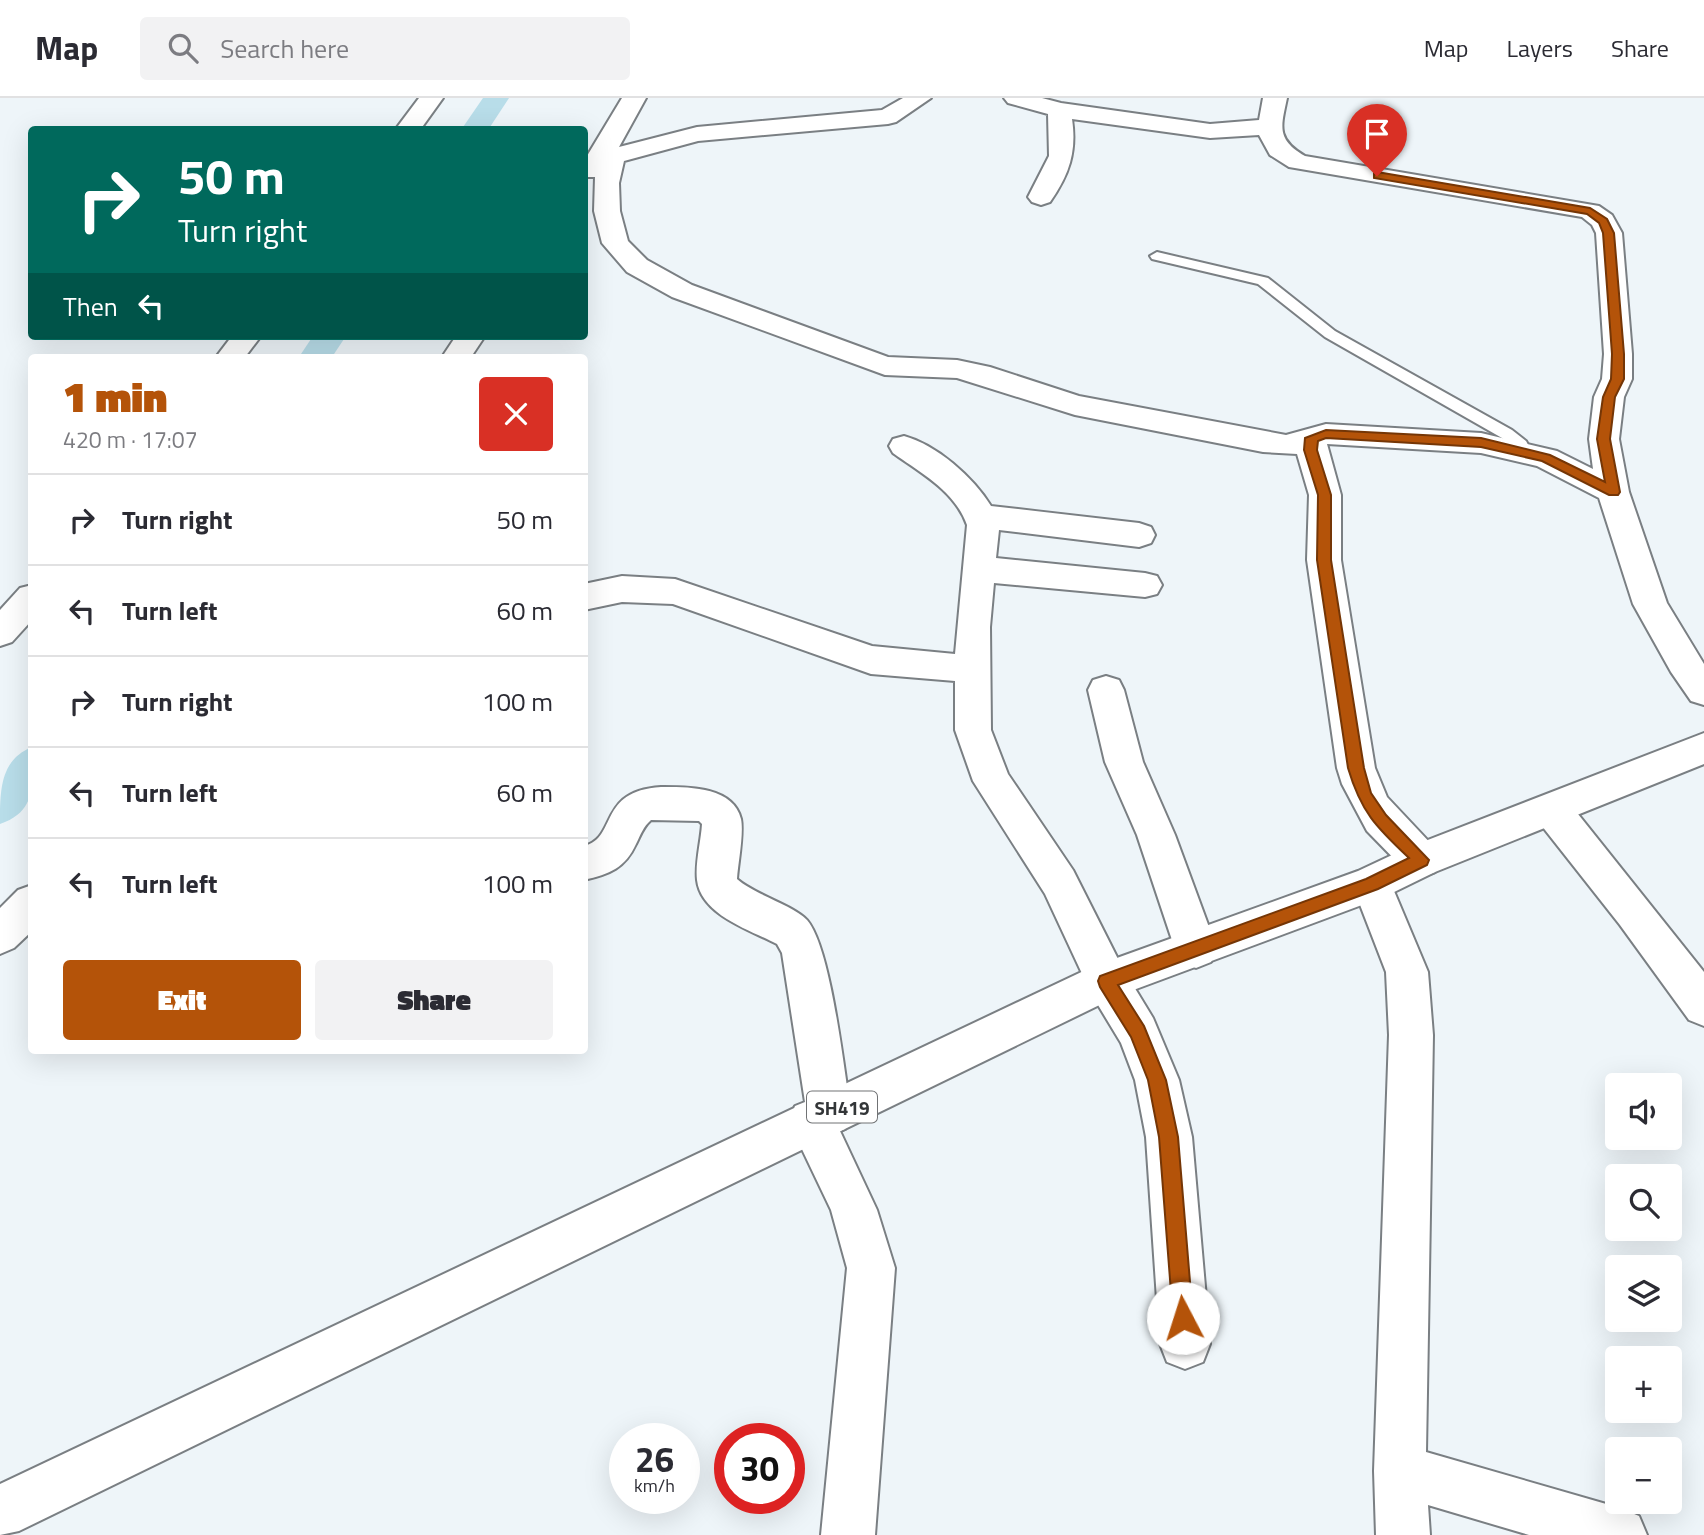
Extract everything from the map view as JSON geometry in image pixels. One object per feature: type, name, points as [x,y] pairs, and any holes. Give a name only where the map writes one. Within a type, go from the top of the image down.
[{"type":"street","points":[[410,126],[431,98]]},
{"type":"street","points":[[598,165],[634,98]]},
{"type":"street","points":[[598,165],[666,141],[697,134],[888,117],[919,98]]},
{"type":"street","points":[[1275,98],[1269,127],[1271,143],[1280,153],[1298,162],[1590,211],[1603,221],[1608,233],[1618,354],[1618,379],[1609,397],[1604,439],[1613,492],[1650,604],[1683,662],[1704,691]]},
{"type":"street","points":[[1020,99],[1059,110],[1210,131],[1269,127]]},
{"type":"street","points":[[1041,197],[1059,167],[1064,151],[1059,110]]},
{"type":"street","points":[[598,165],[606,183],[615,243],[637,265],[682,291],[885,366],[957,369],[1075,405],[1286,445],[1310,442],[1316,435],[1326,434],[1481,443],[1546,458],[1613,492]]},
{"type":"street","points":[[232,354],[244,340]]},
{"type":"street","points":[[1310,442],[1325,495],[1324,560],[1356,768],[1364,795],[1380,820],[1421,860]]},
{"type":"street","points":[[904,446],[953,482],[981,516],[983,526],[972,669],[973,730],[988,772],[1016,820],[1059,881],[1107,981],[1138,1032],[1157,1080],[1169,1137],[1185,1344]]},
{"type":"street","points":[[981,516],[1139,535]]},
{"type":"street","points":[[979,569],[1145,585]]},
{"type":"street","points":[[588,596],[622,589],[675,592],[871,660],[972,669]]},
{"type":"street","points":[[0,633],[28,602]]},
{"type":"street","points":[[1106,690],[1124,762],[1156,835],[1196,949]]},
{"type":"street","name":"SH419","points":[[0,1512],[1107,981],[1372,884],[1421,860],[1704,748]]},
{"type":"street","points":[[588,862],[611,855],[632,816],[640,807],[652,803],[705,805],[714,810],[722,820],[717,881],[722,891],[732,900],[791,931],[802,949],[820,1117],[864,1232],[871,1268],[848,1535]]},
{"type":"street","points":[[1552,810],[1634,912],[1704,1006]]},
{"type":"street","points":[[1372,884],[1407,972],[1411,1035],[1400,1471],[1403,1535]]},
{"type":"street","points":[[0,935],[28,907]]},
{"type":"street","points":[[1400,1471],[1620,1535]]},
{"type":"lane","points":[[1157,256],[1263,281],[1330,334],[1507,434],[1521,445],[1524,452]]},
{"type":"waterway","points":[[477,126],[496,98]]},
{"type":"waterway","points":[[317,354],[327,340]]},
{"type":"waterway","points":[[0,806],[28,769]]},
{"type":"route","points":[[1183,1318],[1169,1137],[1157,1080],[1138,1032],[1107,981],[1372,884],[1421,860],[1380,820],[1364,795],[1356,768],[1324,560],[1325,495],[1311,450],[1312,438],[1326,434],[1481,443],[1546,458],[1613,492],[1604,439],[1609,397],[1618,379],[1618,354],[1608,233],[1603,221],[1590,211],[1377,176]]}]
